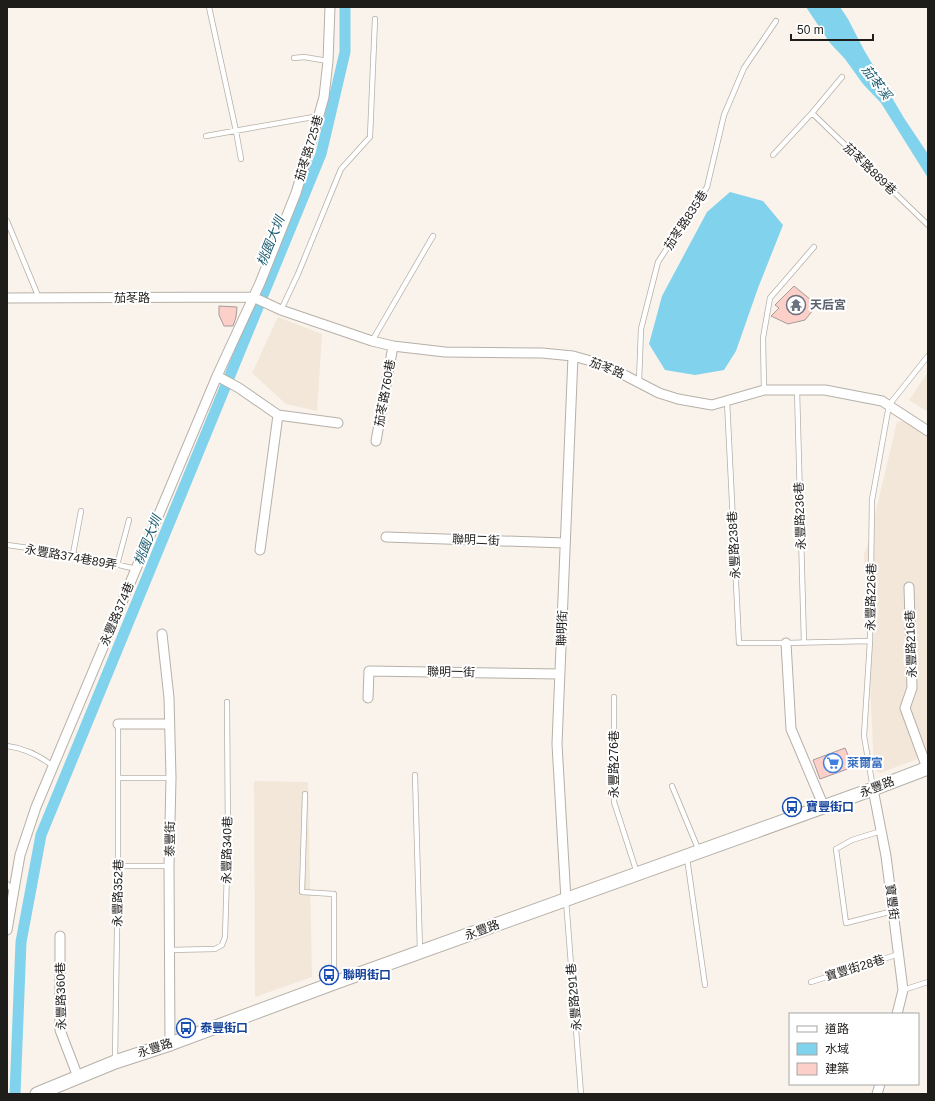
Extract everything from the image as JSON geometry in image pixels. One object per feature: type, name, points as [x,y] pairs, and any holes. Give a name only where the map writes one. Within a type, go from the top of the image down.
[{"type":"street","name":"茄苳路725巷","points":[[260,283],[296,193],[324,97],[328,61],[330,7]]},
{"type":"street","name":"永豐路374巷","points":[[7,930],[10,888],[36,807],[136,569],[255,298],[260,283]]},
{"type":"street","name":"茄苳路","points":[[7,298],[255,298],[278,309],[372,341],[393,346],[445,352],[542,353],[572,356],[605,365],[659,393],[678,399],[712,405],[764,390],[825,390],[882,401],[928,431]]},
{"type":"street","name":"茄苳路760巷","points":[[376,440],[393,346]]},
{"type":"street","name":"聯明街","points":[[566,900],[557,744],[572,356]]},
{"type":"street","points":[[220,378],[239,388],[278,416],[338,423]]},
{"type":"street","points":[[260,550],[278,416]]},
{"type":"street","name":"聯明二街","points":[[386,537],[565,543]]},
{"type":"street","name":"永豐路216巷","points":[[909,587],[912,688],[905,708],[927,768]]},
{"type":"street","name":"泰豐街","points":[[162,634],[169,698],[171,778],[169,866],[170,1044]]},
{"type":"street","points":[[786,643],[791,729],[824,807]]},
{"type":"street","name":"聯明一街","points":[[368,698],[369,671],[560,674]]},
{"type":"street","points":[[118,724],[169,724]]},
{"type":"street","name":"永豐路","points":[[37,1094],[115,1062],[170,1044],[334,983],[824,807],[927,768]]},
{"type":"street","name":"寶豐街","points":[[873,789],[886,856],[903,990],[897,1013]]},
{"type":"street","name":"永豐路360巷","points":[[60,936],[60,1030],[78,1077]]},
{"type":"lane","points":[[208,7],[241,159]]},
{"type":"lane","points":[[278,309],[298,274],[341,169],[370,137],[375,18]]},
{"type":"lane","name":"茄苳路835巷","points":[[639,382],[640,329],[658,262],[707,188],[724,115],[744,68],[776,21]]},
{"type":"lane","points":[[294,58],[304,57],[328,61]]},
{"type":"lane","points":[[773,155],[812,113],[842,77]]},
{"type":"lane","name":"茄苳路889巷","points":[[812,113],[928,225]]},
{"type":"lane","points":[[206,136],[319,116]]},
{"type":"lane","points":[[7,221],[39,298]]},
{"type":"lane","points":[[372,341],[433,236]]},
{"type":"lane","points":[[764,390],[763,338],[770,298],[814,247]]},
{"type":"lane","points":[[889,405],[928,356]]},
{"type":"lane","name":"永豐路236巷","points":[[797,390],[804,643]]},
{"type":"lane","name":"永豐路238巷","points":[[727,401],[738,643],[786,643]]},
{"type":"lane","name":"永豐路226巷","points":[[873,789],[864,736],[870,641],[872,500],[889,405]]},
{"type":"lane","points":[[73,554],[81,511]]},
{"type":"lane","points":[[117,565],[129,520]]},
{"type":"lane","name":"永豐路374巷89弄","points":[[7,545],[73,554],[136,569]]},
{"type":"lane","points":[[786,643],[870,641]]},
{"type":"lane","name":"永豐路276巷","points":[[614,697],[614,802],[638,874]]},
{"type":"lane","name":"永豐路340巷","points":[[169,950],[215,949],[222,945],[225,937],[228,840],[227,702]]},
{"type":"lane","name":"永豐路352巷","points":[[115,1062],[118,866],[118,724]]},
{"type":"lane","points":[[7,746],[18,747],[44,758],[53,766]]},
{"type":"lane","points":[[415,774],[420,953]]},
{"type":"lane","points":[[118,778],[171,778]]},
{"type":"lane","points":[[672,786],[700,852]]},
{"type":"lane","points":[[305,794],[302,892],[334,894],[334,983]]},
{"type":"lane","points":[[881,831],[852,840],[836,849],[846,923],[893,911]]},
{"type":"lane","points":[[686,857],[705,985]]},
{"type":"lane","points":[[118,866],[169,866]]},
{"type":"lane","name":"永豐路291巷","points":[[566,900],[581,1094]]},
{"type":"lane","name":"寶豐街28巷","points":[[811,982],[899,954]]},
{"type":"lane","points":[[903,990],[928,982]]},
{"type":"shaded area","points":[[278,317],[322,334],[317,411],[286,404],[252,373]]},
{"type":"shaded area","points":[[928,372],[928,412],[909,400]]},
{"type":"shaded area","points":[[905,421],[928,435],[928,755],[880,773],[874,769],[864,554],[867,548],[897,422]]},
{"type":"shaded area","points":[[254,781],[308,782],[312,977],[255,997]]},
{"type":"water","name":"茄苳溪","points":[[806,7],[840,7],[904,118],[928,154],[928,178],[881,103],[863,84],[845,59],[830,43]]},
{"type":"water","points":[[730,192],[763,201],[783,225],[758,288],[736,351],[724,370],[695,375],[665,370],[649,344],[662,296],[707,212]]},
{"type":"building","name":"天后宮","points":[[794,286],[817,305],[805,320],[788,324],[771,316],[779,308],[775,305]]},
{"type":"building","points":[[219,306],[237,307],[233,326],[224,326],[219,315]]},
{"type":"building","name":"萊爾富","points":[[845,748],[853,767],[820,779],[813,760]]},
{"type":"waterway","name":"桃園大圳","points":[[15,1094],[21,942],[41,835],[321,154],[345,52],[345,7]]},
{"type":"place","name":"天后宮","points":[[796,305]]},
{"type":"place","name":"萊爾富","points":[[833,763]]},
{"type":"place","name":"寶豐街口","points":[[792,807]]},
{"type":"place","name":"聯明街口","points":[[329,975]]},
{"type":"place","name":"泰豐街口","points":[[186,1028]]}]
